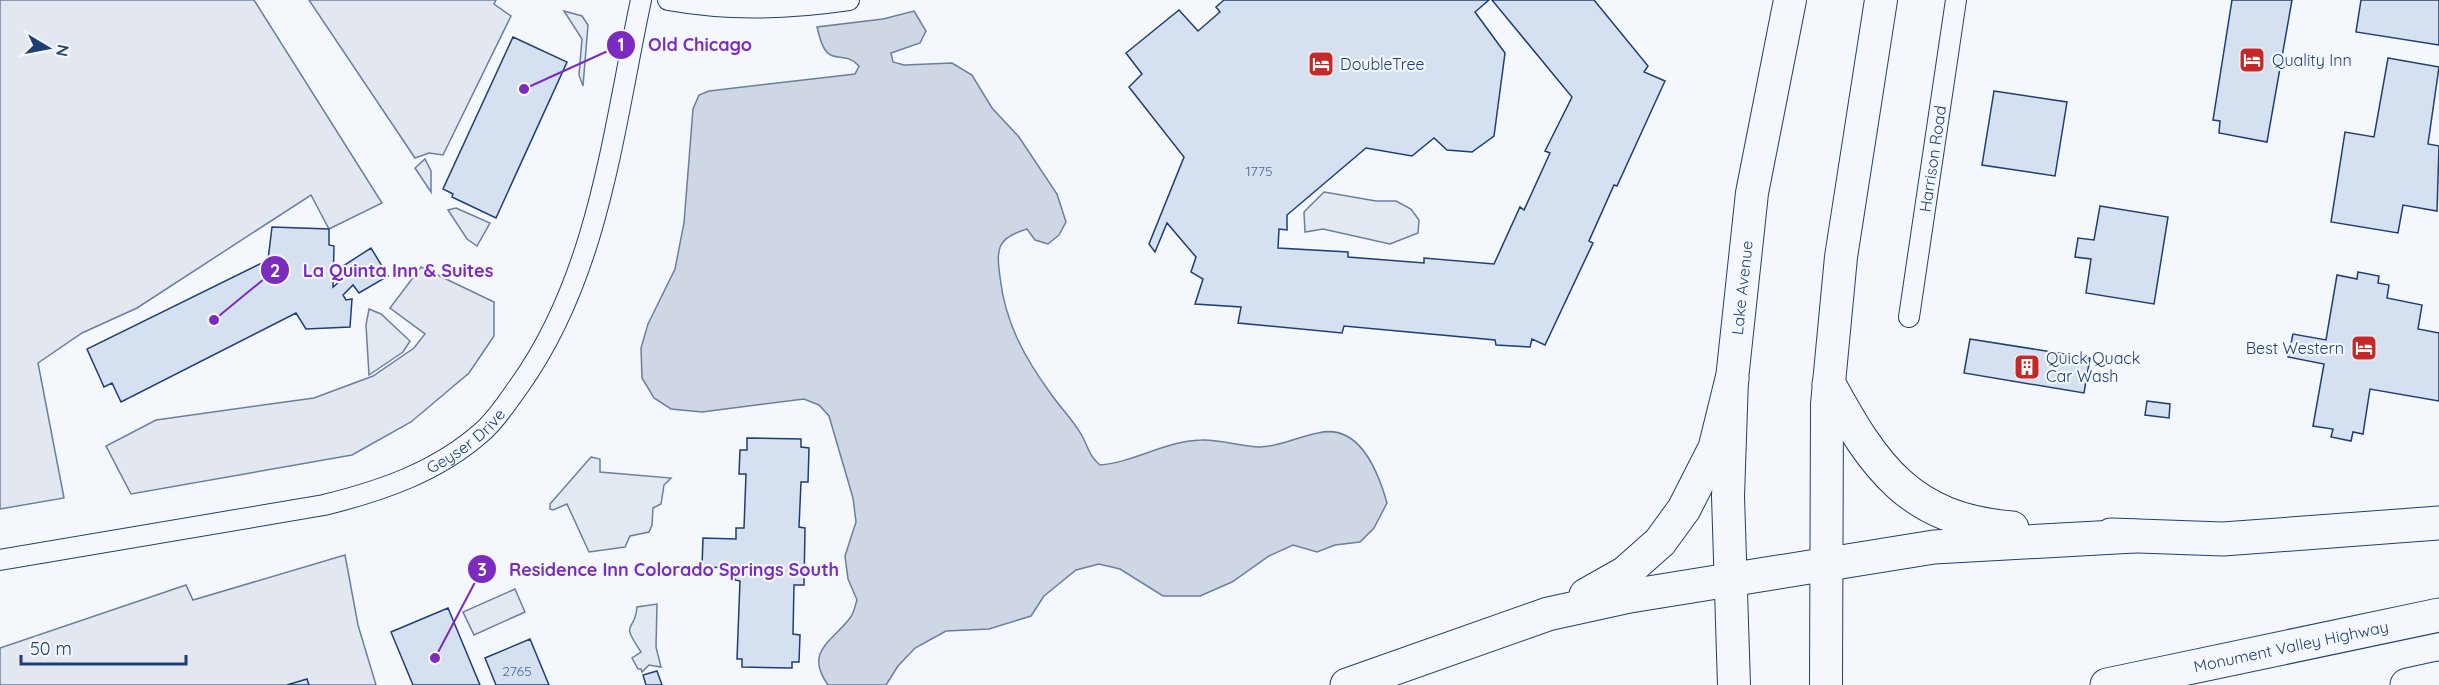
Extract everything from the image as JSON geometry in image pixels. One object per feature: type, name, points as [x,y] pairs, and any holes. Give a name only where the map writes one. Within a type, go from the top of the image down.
[{"type":"highway","points":[[1548,615],[1625,573],[1660,542],[1683,509],[1715,448],[1732,379]]},
{"type":"highway","points":[[1829,384],[1850,423],[1883,471],[1904,490],[1932,508],[1993,526],[2134,536],[2223,539],[2439,523]]},
{"type":"highway","points":[[1347,685],[1548,615],[1630,596],[1857,558],[1946,546],[2134,536]]},
{"type":"highway","name":"Monument Valley Highway","points":[[2107,685],[2439,615]]},
{"type":"highway","points":[[2407,685],[2439,678]]},
{"type":"main road","name":"Lake Avenue","points":[[1734,685],[1728,496],[1732,379],[1752,193],[1790,0]]},
{"type":"main road","points":[[1826,685],[1829,384],[1841,257],[1881,0]]},
{"type":"street","name":"Geyser Drive","points":[[0,560],[324,505],[360,496],[421,473],[483,431],[507,403],[547,341],[580,266],[601,191],[641,0]]},
{"type":"street","points":[[668,0],[727,9],[767,10],[849,0]]},
{"type":"street","name":"Harrison Road","points":[[1909,317],[1956,0]]},
{"type":"shaded area","points":[[0,0],[254,0],[382,203],[329,229],[311,195],[137,308],[82,333],[38,363],[64,498],[0,509]]},
{"type":"shaded area","points":[[309,0],[496,0],[494,4],[511,16],[443,155],[429,153],[415,158]]},
{"type":"shaded area","points":[[564,11],[582,16],[588,25],[583,86],[579,75],[582,39]]},
{"type":"shaded area","points":[[914,11],[926,31],[920,43],[891,53],[893,62],[904,65],[952,63],[972,75],[992,108],[1019,137],[1057,194],[1066,222],[1059,235],[1048,244],[1035,240],[1027,229],[1004,240],[998,259],[1000,277],[1006,309],[1024,353],[1078,429],[1096,462],[1100,465],[1113,463],[1188,441],[1208,440],[1260,447],[1318,433],[1332,432],[1345,435],[1355,442],[1372,464],[1387,503],[1374,528],[1360,542],[1335,545],[1317,552],[1293,545],[1269,556],[1232,582],[1200,596],[1163,596],[1120,569],[1099,564],[1076,570],[1044,596],[1031,616],[989,629],[946,631],[915,648],[898,666],[886,685],[828,685],[821,673],[820,655],[823,648],[851,616],[857,600],[848,579],[845,556],[856,522],[853,498],[829,416],[819,405],[804,399],[702,412],[671,409],[654,398],[642,378],[641,348],[648,324],[675,269],[684,223],[693,109],[699,95],[709,91],[855,74],[859,66],[846,58],[830,55],[825,50],[817,27],[883,19]]},
{"type":"shaded area","points":[[425,159],[431,171],[431,192],[415,168]]},
{"type":"shaded area","points":[[1324,192],[1376,201],[1396,201],[1411,209],[1419,220],[1418,233],[1390,244],[1323,229],[1305,232],[1304,212]]},
{"type":"shaded area","points":[[456,208],[490,223],[477,246],[467,239],[448,210]]},
{"type":"shaded area","points":[[421,267],[494,302],[494,336],[469,373],[411,422],[352,455],[131,494],[106,446],[156,420],[314,398],[373,376],[414,348],[425,334],[390,308]]},
{"type":"shaded area","points":[[369,309],[381,314],[410,341],[403,352],[369,375],[366,325]]},
{"type":"shaded area","points":[[591,457],[600,459],[600,472],[671,478],[664,485],[661,504],[653,508],[652,525],[649,532],[630,536],[625,547],[589,552],[567,504],[553,510],[550,509],[550,504]]},
{"type":"shaded area","points":[[345,555],[358,625],[376,685],[0,685],[0,648],[186,585],[193,600]]},
{"type":"shaded area","points":[[515,589],[525,612],[474,635],[463,612]]},
{"type":"shaded area","points":[[657,604],[656,647],[661,667],[649,665],[642,672],[632,658],[641,652],[631,635],[630,627],[637,607]]},
{"type":"building","points":[[1224,0],[1489,0],[1475,12],[1505,53],[1494,136],[1472,152],[1447,150],[1434,138],[1412,156],[1366,148],[1287,215],[1287,230],[1279,229],[1278,248],[1348,252],[1348,257],[1424,263],[1424,258],[1494,264],[1520,207],[1524,210],[1550,153],[1545,151],[1572,97],[1492,0],[1594,0],[1648,66],[1644,72],[1665,81],[1617,186],[1614,185],[1589,241],[1593,243],[1545,345],[1532,339],[1530,347],[1496,345],[1495,340],[1344,326],[1342,333],[1238,323],[1241,307],[1195,304],[1203,279],[1191,272],[1196,257],[1167,223],[1155,252],[1149,244],[1184,157],[1129,87],[1142,74],[1126,53],[1179,10],[1198,31],[1220,12],[1216,7]]},
{"type":"building","name":"Quality Inn","points":[[2232,0],[2292,0],[2267,142],[2219,133],[2220,121],[2213,120]]},
{"type":"building","points":[[2361,0],[2439,0],[2439,45],[2356,32]]},
{"type":"building","points":[[513,37],[567,62],[496,218],[452,197],[453,194],[443,189]]},
{"type":"building","points":[[2388,58],[2439,67],[2428,144],[2439,146],[2437,211],[2403,205],[2398,233],[2331,222],[2345,132],[2374,137]]},
{"type":"building","points":[[1994,91],[2067,102],[2055,176],[1982,165]]},
{"type":"building","points":[[2100,206],[2168,217],[2154,304],[2086,293],[2091,259],[2075,257],[2078,238],[2094,240]]},
{"type":"building","points":[[272,227],[329,229],[329,245],[334,246],[333,287],[347,275],[343,266],[371,248],[388,276],[359,293],[353,285],[343,295],[346,300],[352,299],[350,327],[306,329],[296,313],[121,402],[112,383],[104,387],[87,349],[268,260]]},
{"type":"building","name":"Best Western","points":[[2358,272],[2379,276],[2378,283],[2389,285],[2387,298],[2422,305],[2418,329],[2439,333],[2439,401],[2370,389],[2363,434],[2353,432],[2351,441],[2331,437],[2333,429],[2313,426],[2324,364],[2288,357],[2293,334],[2326,340],[2337,275],[2357,279]]},
{"type":"building","name":"Quick Quack Car Wash","points":[[1970,339],[2090,358],[2084,393],[1964,373]]},
{"type":"building","points":[[2147,401],[2170,404],[2169,418],[2145,415]]},
{"type":"building","points":[[747,438],[801,439],[801,447],[809,448],[808,482],[801,482],[799,527],[805,528],[804,585],[794,585],[793,634],[800,635],[799,662],[792,662],[792,668],[742,667],[742,659],[737,659],[740,581],[735,580],[735,568],[702,567],[703,538],[736,539],[736,528],[744,528],[746,474],[739,474],[740,450],[747,450]]},
{"type":"building","points":[[448,608],[480,685],[413,685],[391,632]]},
{"type":"building","points":[[530,639],[549,685],[496,685],[485,658]]},
{"type":"building","points":[[657,671],[662,685],[646,685],[643,675]]},
{"type":"building","points":[[307,679],[309,685],[287,685]]},
{"type":"place","name":"Quality Inn","points":[[2252,60]]},
{"type":"place","name":"DoubleTree","points":[[1321,64]]},
{"type":"place","name":"Old Chicago","points":[[524,89]]},
{"type":"place","name":"La Quinta Inn & Suites","points":[[214,320]]},
{"type":"place","name":"Best Western","points":[[2364,348]]},
{"type":"place","name":"Quick Quack Car Wash","points":[[2027,367]]},
{"type":"place","name":"Residence Inn Colorado Springs South","points":[[435,658]]}]
